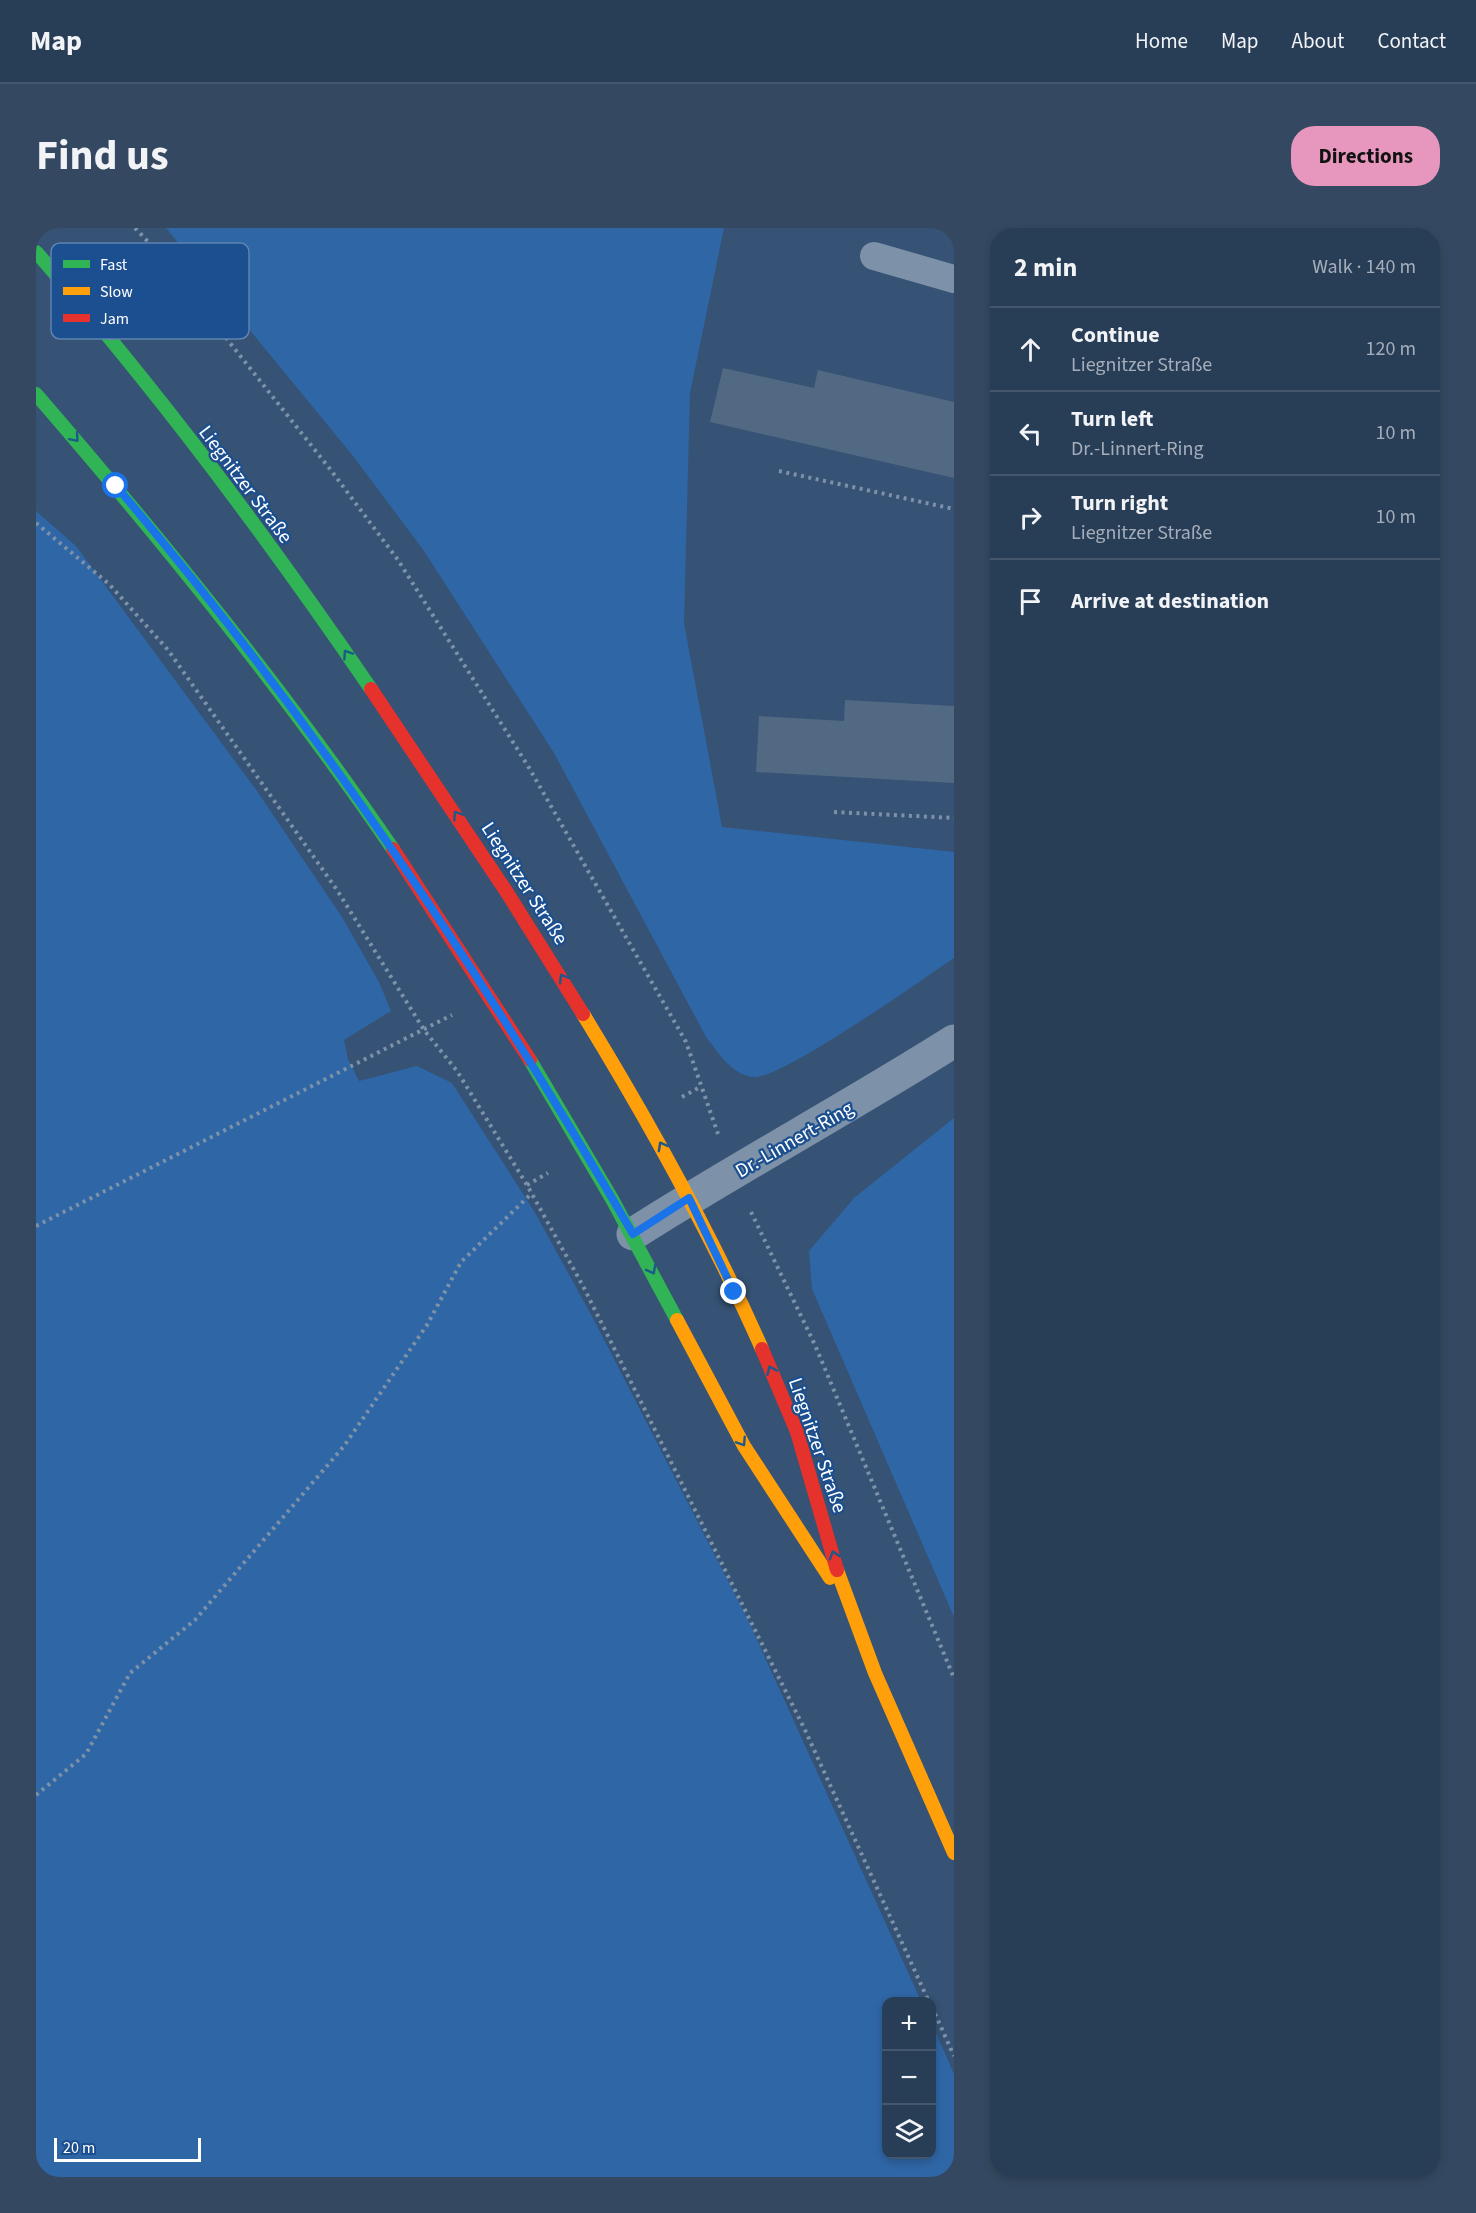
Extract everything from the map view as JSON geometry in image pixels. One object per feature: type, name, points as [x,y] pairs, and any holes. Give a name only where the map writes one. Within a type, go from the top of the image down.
[{"type":"main road","name":"Liegnitzer Straße","points":[[36,252],[51,269]]},
{"type":"main road","name":"Liegnitzer Straße","points":[[111,339],[150,388],[342,647],[554,963],[646,1117],[689,1198],[790,1412],[851,1611],[954,1853]]},
{"type":"main road","name":"Liegnitzer Straße","points":[[36,394],[206,594],[356,796],[490,995],[633,1234],[731,1425],[851,1611]]},
{"type":"street","name":"Dr.-Linnert-Ring","points":[[633,1234],[689,1198],[856,1103],[954,1041]]},
{"type":"lane","points":[[874,256],[954,279]]},
{"type":"path","points":[[135,228],[150,243]]},
{"type":"path","points":[[227,339],[330,469],[384,542],[522,757],[686,1042],[733,1175],[814,1345],[954,1678]]},
{"type":"path","points":[[779,471],[954,509]]},
{"type":"path","points":[[36,523],[109,584],[168,650],[337,890],[424,1030],[457,1071],[532,1193],[583,1286],[806,1730],[927,1997]]},
{"type":"path","points":[[834,812],[954,818]]},
{"type":"path","points":[[36,1226],[424,1030]]},
{"type":"path","points":[[36,1795],[86,1754],[130,1673],[195,1620],[344,1446],[427,1325],[461,1262],[532,1193]]},
{"type":"path","points":[[936,2016],[954,2056]]},
{"type":"shaded area","points":[[166,228],[724,228],[690,393],[684,623],[722,827],[954,852],[954,958],[853,1026],[793,1062],[754,1077],[732,1068],[706,1037],[554,753],[424,551],[353,456],[249,329],[249,243],[178,243]]},
{"type":"shaded area","points":[[36,511],[76,546],[257,791],[342,917],[379,982],[391,1011],[344,1040],[348,1059],[359,1081],[417,1066],[452,1083],[534,1211],[593,1318],[748,1620],[919,1997],[882,1997],[882,2159],[936,2159],[936,2033],[954,2074],[954,2177],[36,2177]]},
{"type":"shaded area","points":[[954,1118],[954,1617],[812,1289],[809,1251],[854,1198]]},
{"type":"building","points":[[723,368],[814,388],[818,370],[954,402],[954,478],[710,422]]},
{"type":"building","points":[[845,700],[954,706],[954,783],[756,772],[759,716],[844,721]]},
{"type":"traffic: fast","points":[[36,252],[51,269]]},
{"type":"traffic: fast","points":[[110,339],[210,465],[292,576],[371,689]]},
{"type":"traffic: fast","points":[[36,394],[130,504],[221,617],[309,731],[393,849]]},
{"type":"traffic: fast","points":[[530,1060],[612,1199],[677,1320]]},
{"type":"traffic: slow","points":[[583,1014],[678,1178],[722,1263],[762,1349]]},
{"type":"traffic: slow","points":[[677,1320],[744,1446],[830,1578]]},
{"type":"traffic: slow","points":[[837,1570],[875,1673],[954,1853]]},
{"type":"traffic: jam","points":[[371,689],[506,891],[583,1014]]},
{"type":"traffic: jam","points":[[393,849],[530,1060]]},
{"type":"traffic: jam","points":[[762,1349],[797,1432],[837,1570]]},
{"type":"route","points":[[116,486],[206,594],[291,705],[356,796],[490,995],[633,1234],[689,1198],[734,1292]]}]
